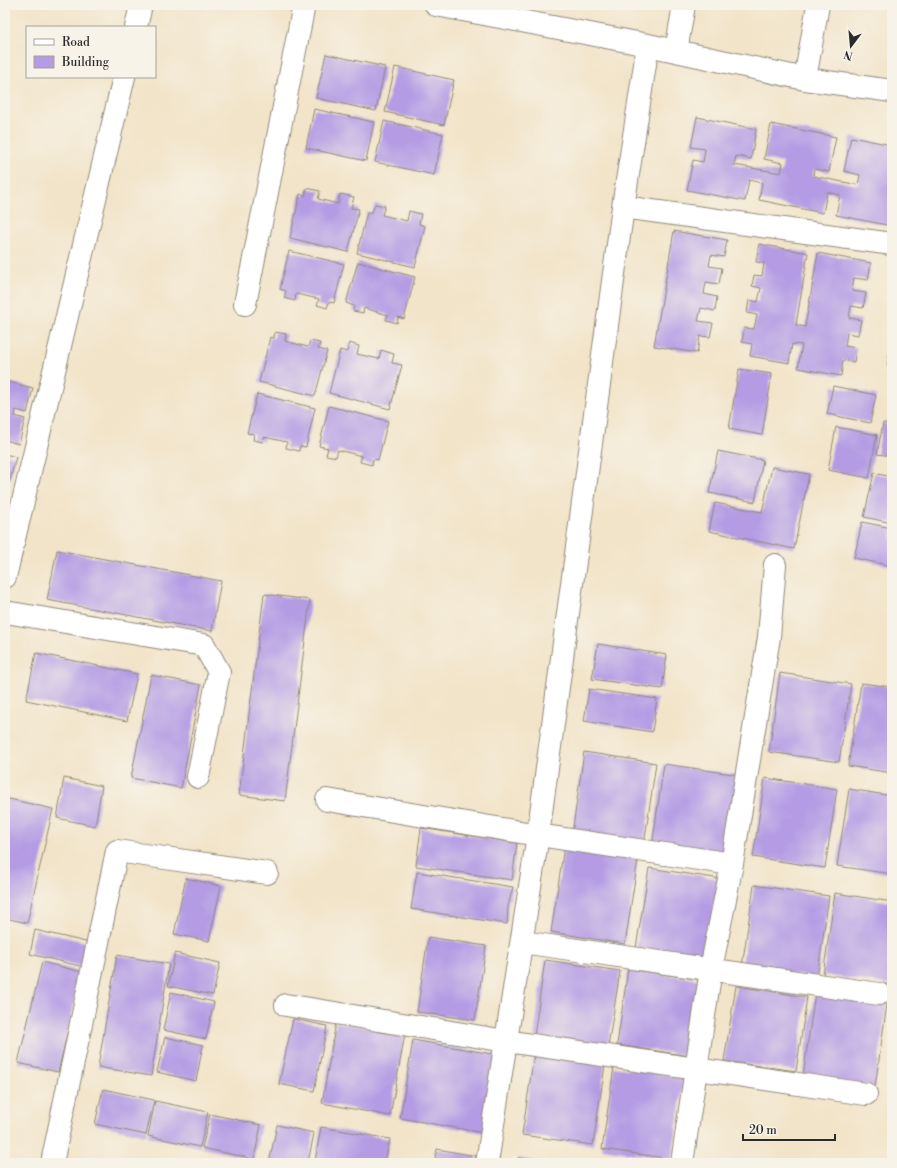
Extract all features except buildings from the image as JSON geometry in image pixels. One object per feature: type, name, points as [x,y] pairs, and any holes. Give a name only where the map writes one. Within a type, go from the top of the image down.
[{"type":"street","points":[[136,26],[141,5]]},
{"type":"street","points":[[246,304],[304,5]]},
{"type":"street","points":[[436,5],[648,45],[805,79],[892,91]]},
{"type":"street","points":[[676,51],[684,5]]},
{"type":"street","points":[[805,79],[818,5]]},
{"type":"street","points":[[487,1163],[538,835],[623,207],[648,45]]},
{"type":"street","points":[[5,577],[124,78]]},
{"type":"street","points":[[623,207],[892,244]]},
{"type":"street","points":[[682,1163],[711,969],[732,864],[769,637],[775,565]]},
{"type":"street","points":[[5,612],[204,645],[219,672],[198,777]]},
{"type":"street","points":[[327,800],[538,835],[732,864]]},
{"type":"street","points":[[52,1163],[117,851],[267,873]]},
{"type":"street","points":[[522,942],[879,994]]},
{"type":"street","points":[[286,1005],[506,1041],[866,1094]]}]
